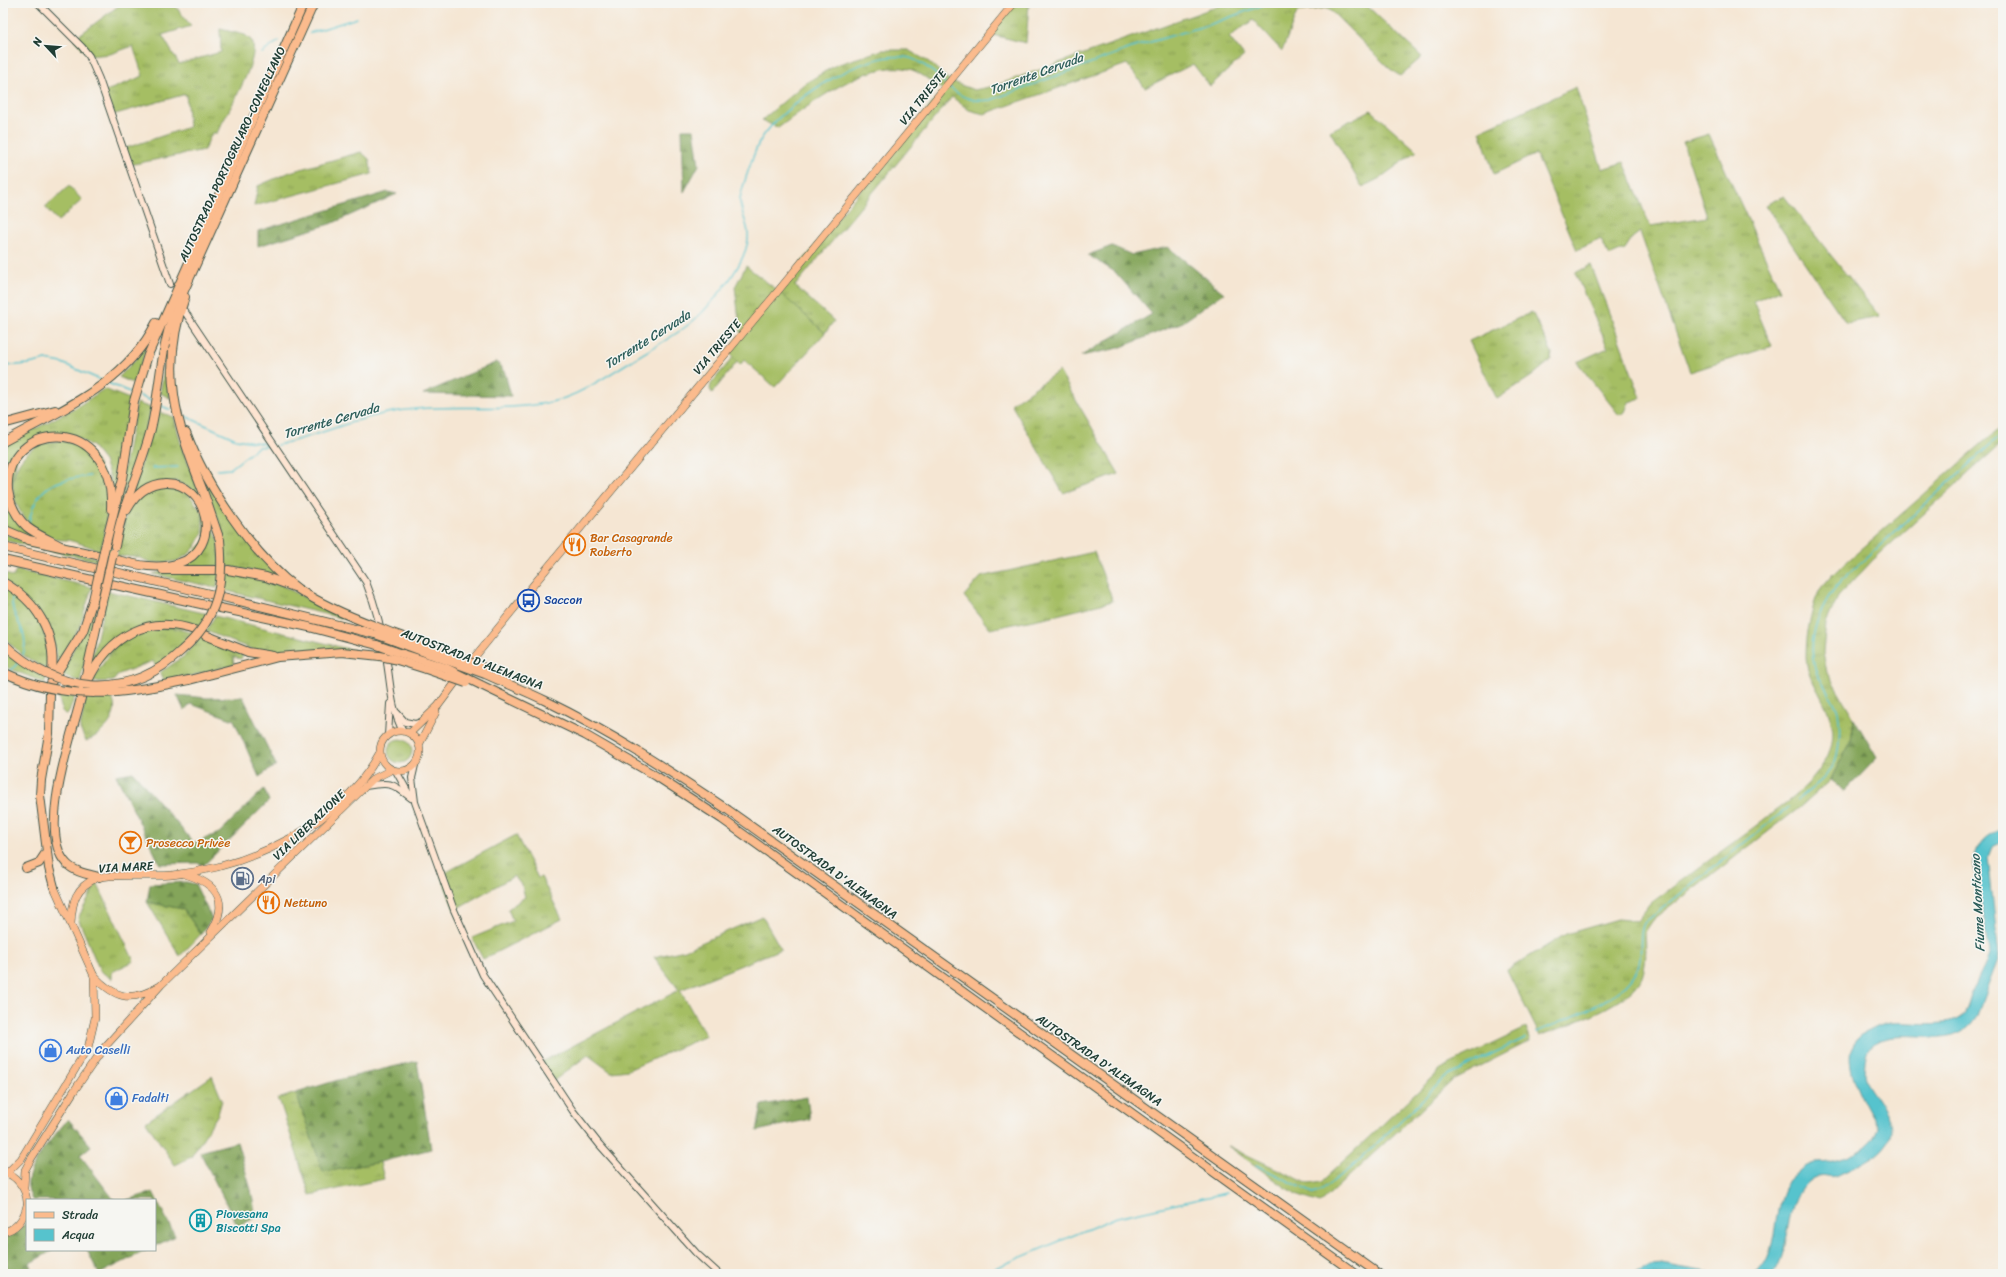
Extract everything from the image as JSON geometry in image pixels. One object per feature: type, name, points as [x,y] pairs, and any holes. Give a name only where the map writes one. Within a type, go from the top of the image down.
[{"type":"highway","name":"AUTOSTRADA PORTOGRUARO-CONEGLIANO","points":[[201,231],[304,3]]},
{"type":"highway","name":"AUTOSTRADA PORTOGRUARO-CONEGLIANO","points":[[115,553],[119,525],[145,447],[154,410],[163,352],[173,315],[314,3]]},
{"type":"highway","points":[[3,643],[20,658],[39,670],[72,683],[90,686],[117,684],[158,670],[175,658],[189,644],[209,617],[216,601],[221,570],[220,540],[183,442],[173,387],[173,352],[181,309],[201,256],[224,205],[230,186]]},
{"type":"highway","points":[[3,442],[100,388],[126,366],[152,330],[201,231]]},
{"type":"highway","points":[[101,553],[122,479],[134,401],[138,385],[148,355],[201,231]]},
{"type":"highway","points":[[3,424],[69,406]]},
{"type":"highway","points":[[179,421],[208,479],[225,508],[257,549],[298,588]]},
{"type":"highway","points":[[52,681],[83,631],[93,600],[111,500],[111,489],[106,469],[100,459],[83,443],[73,439],[50,437],[36,440],[17,456],[10,468],[8,481],[9,496],[11,505],[26,526],[34,532],[61,546]]},
{"type":"highway","points":[[149,567],[180,563],[194,554],[201,545],[206,529],[206,518],[200,502],[188,490],[178,485],[166,483],[149,487],[140,493],[125,512],[102,602],[88,664],[86,681],[107,651],[125,636],[137,630],[162,625],[179,627],[197,632]]},
{"type":"highway","points":[[3,529],[29,540],[101,553]]},
{"type":"highway","points":[[3,547],[94,568]]},
{"type":"highway","points":[[115,553],[149,567],[165,570],[218,570]]},
{"type":"highway","points":[[3,560],[92,580]]},
{"type":"highway","points":[[228,570],[266,577],[298,588],[375,630]]},
{"type":"highway","points":[[115,572],[214,595]]},
{"type":"highway","points":[[3,582],[23,595],[42,618],[52,642],[52,681],[49,734],[44,759],[40,796],[48,850],[49,868],[54,887]]},
{"type":"highway","points":[[111,584],[210,606]]},
{"type":"highway","name":"AUTOSTRADA D'ALEMAGNA","points":[[223,597],[375,630],[486,671],[588,723],[664,767],[728,810],[1379,1274]]},
{"type":"highway","name":"AUTOSTRADA D'ALEMAGNA","points":[[220,608],[308,627],[377,646],[394,655],[427,666],[446,668],[479,686],[500,694],[585,735],[656,776],[722,819],[1356,1274]]},
{"type":"highway","points":[[205,635],[248,652],[278,657]]},
{"type":"highway","points":[[3,672],[43,687],[88,694],[117,693],[189,680],[278,657],[342,652],[380,656],[394,655]]},
{"type":"highway","points":[[81,698],[63,767],[54,832],[57,849],[65,862],[80,872],[99,877]]},
{"type":"highway","points":[[26,868],[39,863],[48,850]]},
{"type":"main road","points":[[38,3],[89,56],[99,79],[170,284]]},
{"type":"main road","name":"VIA TRIESTE","points":[[406,732],[424,720],[438,706],[473,659],[548,567],[1014,3]]},
{"type":"main road","points":[[185,312],[366,582],[381,626],[391,696],[396,717],[406,732],[419,745],[420,754],[415,765],[412,778],[413,800]]},
{"type":"main road","points":[[391,696],[388,735],[381,743],[379,754],[381,760],[393,771],[413,800],[468,943],[483,975],[562,1096],[599,1144],[697,1254],[719,1274]]},
{"type":"main road","points":[[393,705],[398,716],[405,722],[415,724],[424,720]]},
{"type":"main road","name":"VIA TRIESTE","points":[[419,745],[438,706]]},
{"type":"main road","points":[[388,735],[406,732]]},
{"type":"main road","name":"VIA MARE","points":[[72,924],[73,901],[76,893],[82,886],[99,877],[182,874],[254,855],[281,843],[309,827],[338,806],[359,784],[379,754]]},
{"type":"main road","points":[[393,771],[406,771],[415,765]]},
{"type":"main road","name":"VIA LIBERAZIONE","points":[[26,1199],[24,1188],[25,1170],[92,1063],[161,985],[206,940],[377,776],[393,771]]},
{"type":"main road","points":[[365,787],[378,784],[398,786],[413,800]]},
{"type":"main road","name":"VIA MARE","points":[[182,874],[207,882],[219,898],[221,907],[219,917],[206,940]]},
{"type":"main road","points":[[54,887],[72,924]]},
{"type":"main road","name":"VIA LIBERAZIONE","points":[[5,1173],[21,1159],[88,1048],[95,1018],[94,976],[72,924]]},
{"type":"main road","name":"VIA LIBERAZIONE","points":[[94,976],[112,992],[120,996],[137,996],[161,985]]},
{"type":"main road","points":[[5,1173],[14,1177],[24,1188]]},
{"type":"main road","points":[[3,1232],[15,1227],[21,1221],[26,1208]]},
{"type":"green space","points":[[120,3],[173,3],[191,26],[162,35],[179,64],[221,52],[220,29],[245,35],[252,41],[252,60],[241,87],[217,133],[212,133],[204,150],[129,165],[123,149],[189,127],[186,94],[112,115],[104,92],[143,76],[133,46],[110,54],[89,56],[74,39],[121,4]]},
{"type":"green space","points":[[1014,3],[1029,3],[1026,43],[989,34]]},
{"type":"green space","points":[[1388,3],[1366,5],[1422,57],[1400,76],[1389,68],[1328,8],[1297,12],[1282,51],[1253,20],[1229,37],[1244,56],[1210,86],[1193,64],[1145,88],[1127,64],[984,114],[969,110],[952,97],[795,286],[834,321],[825,333],[778,292],[741,336],[735,287],[746,266],[778,291],[943,90],[913,70],[893,68],[875,71],[840,86],[806,107],[778,128],[762,120],[804,84],[836,65],[882,50],[908,50],[929,62],[950,81],[974,90],[994,86],[1224,4]]},
{"type":"green space","points":[[1576,87],[1602,169],[1624,162],[1650,226],[1707,217],[1683,142],[1709,134],[1780,290],[1753,301],[1772,346],[1690,372],[1640,232],[1632,238],[1625,249],[1609,256],[1601,239],[1577,250],[1536,154],[1494,174],[1480,131]]},
{"type":"green space","points":[[1371,110],[1417,151],[1380,178],[1362,187],[1330,131]]},
{"type":"green space","points":[[682,129],[694,129],[699,165],[684,192]]},
{"type":"green space","points":[[361,152],[369,159],[372,174],[254,206],[258,186],[290,172]]},
{"type":"green space","points":[[69,186],[82,200],[58,221],[45,207]]},
{"type":"green space","points":[[388,192],[397,194],[333,223],[258,246],[258,231]]},
{"type":"green space","points":[[1784,196],[1880,317],[1846,323],[1765,205]]},
{"type":"green space","points":[[1112,246],[1132,255],[1168,247],[1224,293],[1183,322],[1119,348],[1081,356],[1152,314],[1115,272],[1088,255]]},
{"type":"green space","points":[[1591,265],[1641,398],[1629,402],[1625,412],[1619,415],[1577,362],[1608,348],[1575,273]]},
{"type":"green space","points":[[778,291],[825,333],[775,387],[744,360],[740,365],[728,351]]},
{"type":"green space","points":[[1532,312],[1552,353],[1551,360],[1532,376],[1497,399],[1469,341]]},
{"type":"green space","points":[[172,329],[168,376],[170,398],[160,393]]},
{"type":"green space","points":[[144,347],[146,349],[135,384],[119,377],[135,360]]},
{"type":"green space","points":[[733,357],[737,362],[712,393],[710,389],[711,384]]},
{"type":"green space","points":[[497,362],[505,373],[511,396],[423,394]]},
{"type":"green space","points":[[1059,371],[1119,474],[1063,493],[1011,404]]},
{"type":"green space","points":[[104,389],[132,400],[115,493],[104,461],[92,446],[77,438],[49,435],[18,454],[8,498],[36,539],[3,526],[3,446],[80,405]]},
{"type":"green space","points":[[137,403],[151,408],[119,510],[110,552],[107,551]]},
{"type":"green space","points":[[157,411],[174,417],[182,448],[218,540],[220,566],[180,567],[206,540],[202,500],[191,489],[176,481],[132,495]]},
{"type":"green space","points":[[2003,425],[2003,442],[1873,560],[1838,597],[1826,623],[1823,652],[1827,673],[1854,718],[1851,742],[1830,780],[1799,808],[1653,920],[1645,932],[1646,949],[1644,972],[1636,987],[1626,996],[1612,1005],[1581,1020],[1540,1036],[1507,970],[1566,934],[1618,919],[1637,921],[1651,903],[1787,802],[1815,776],[1828,755],[1832,743],[1833,732],[1828,711],[1808,670],[1806,662],[1808,628],[1817,595],[1833,574]]},
{"type":"green space","points":[[59,441],[74,444],[86,451],[95,460],[102,472],[107,499],[107,514],[100,551],[76,542],[55,539],[44,535],[27,520],[15,501],[13,478],[20,461],[34,448],[46,443]]},
{"type":"green space","points":[[192,456],[213,490],[286,580],[263,573],[226,566],[221,526]]},
{"type":"green space","points":[[158,487],[174,487],[188,493],[202,512],[203,533],[196,546],[189,554],[177,561],[160,563],[150,562],[137,557],[117,556],[124,523],[130,508],[141,495]]},
{"type":"green space","points":[[3,533],[25,542],[98,558],[97,561],[3,540]]},
{"type":"green space","points":[[1094,552],[1113,601],[1057,615],[990,629],[964,596],[981,577]]},
{"type":"green space","points":[[16,570],[92,587],[80,626],[58,662],[52,635],[48,625],[3,579],[3,572],[13,577]]},
{"type":"green space","points":[[160,572],[219,572],[217,588],[153,574]]},
{"type":"green space","points":[[226,572],[281,585],[346,619],[223,590]]},
{"type":"green space","points":[[3,585],[24,602],[39,621],[44,631],[46,643],[48,656],[47,670],[21,654],[3,637]]},
{"type":"green space","points":[[108,591],[208,614],[199,629],[142,626],[93,667],[90,666]]},
{"type":"green space","points":[[95,603],[98,603],[80,681],[61,676]]},
{"type":"green space","points":[[215,616],[356,651],[267,653],[256,651],[206,631]]},
{"type":"green space","points":[[171,628],[196,633],[156,667],[153,661],[119,674],[113,681],[92,682],[107,658],[123,642],[144,632]]},
{"type":"green space","points":[[202,636],[243,655],[241,659],[233,657],[234,665],[165,682],[159,673],[183,657]]},
{"type":"green space","points":[[3,647],[27,667],[46,677],[45,683],[3,666]]},
{"type":"green space","points":[[58,694],[75,697],[68,714],[65,714],[62,711]]},
{"type":"green space","points":[[177,695],[207,698],[243,697],[276,765],[259,777],[234,720],[191,704],[184,710]]},
{"type":"green space","points":[[86,697],[111,697],[114,704],[114,710],[113,717],[104,729],[86,741],[80,729]]},
{"type":"green space","points":[[1854,718],[1877,758],[1845,791],[1830,780],[1851,742]]},
{"type":"green space","points":[[400,739],[405,740],[411,746],[411,756],[405,762],[400,763],[395,762],[389,756],[388,751],[389,746],[395,740]]},
{"type":"green space","points":[[133,772],[194,843],[219,833],[264,789],[269,801],[203,866],[198,863],[160,864],[116,775]]},
{"type":"green space","points":[[516,835],[538,878],[541,877],[562,919],[483,959],[472,938],[513,921],[508,909],[525,897],[522,886],[514,876],[454,910],[441,875]]},
{"type":"green space","points":[[186,882],[195,884],[212,919],[201,934],[183,909],[147,902],[150,884]]},
{"type":"green space","points":[[97,883],[134,961],[112,972],[112,979],[100,971],[78,918]]},
{"type":"green space","points":[[147,902],[183,909],[201,934],[180,956]]},
{"type":"green space","points":[[762,916],[781,949],[680,990],[706,1036],[628,1070],[611,1072],[588,1055],[552,1082],[540,1063],[679,990],[654,957],[685,950]]},
{"type":"green space","points":[[1526,1028],[1530,1041],[1453,1080],[1320,1203],[1296,1195],[1228,1146],[1309,1184],[1321,1182],[1444,1067]]},
{"type":"green space","points":[[417,1061],[431,1149],[380,1162],[323,1172],[296,1093],[338,1080]]},
{"type":"green space","points":[[212,1076],[222,1100],[218,1114],[191,1157],[175,1165],[146,1122]]},
{"type":"green space","points":[[296,1093],[324,1172],[380,1162],[384,1179],[310,1195],[278,1099]]},
{"type":"green space","points":[[807,1097],[810,1119],[757,1131],[762,1105]]},
{"type":"green space","points":[[68,1119],[91,1146],[80,1155],[113,1199],[32,1199],[28,1184],[30,1174],[33,1166],[44,1149]]},
{"type":"green space","points":[[237,1142],[251,1190],[256,1217],[238,1227],[200,1152]]},
{"type":"green space","points":[[153,1192],[175,1236],[156,1246],[156,1199],[130,1199]]},
{"type":"green space","points":[[26,1222],[26,1251],[51,1251],[30,1263],[32,1274],[3,1274],[3,1238],[18,1232]]},
{"type":"green space","points":[[88,1251],[145,1251],[99,1274]]},
{"type":"water","points":[[2003,829],[2003,842],[1992,847],[1988,857],[1999,957],[1976,1017],[1966,1029],[1953,1035],[1939,1037],[1895,1037],[1881,1040],[1869,1048],[1866,1053],[1864,1077],[1889,1119],[1891,1127],[1887,1144],[1877,1154],[1849,1170],[1831,1177],[1822,1175],[1818,1176],[1807,1182],[1799,1193],[1794,1206],[1784,1250],[1773,1274],[1753,1274],[1762,1267],[1768,1256],[1780,1201],[1784,1189],[1790,1180],[1809,1165],[1814,1163],[1830,1162],[1844,1158],[1859,1151],[1876,1135],[1878,1128],[1859,1093],[1854,1079],[1851,1065],[1851,1053],[1855,1042],[1865,1033],[1884,1024],[1928,1024],[1948,1022],[1956,1020],[1966,1011],[1990,951],[1974,866],[1976,853],[1981,842],[1985,838],[1996,831]]},
{"type":"water","points":[[1661,1264],[1719,1274],[1634,1274],[1650,1265]]},
{"type":"waterway","name":"Torrente Cervada","points":[[948,86],[958,94],[973,100],[991,100],[1137,46],[1211,24],[1266,4],[1351,3]]},
{"type":"waterway","points":[[310,33],[357,18]]},
{"type":"waterway","points":[[262,53],[279,41]]},
{"type":"waterway","name":"Torrente Cervada","points":[[277,445],[308,437],[353,422],[399,411],[437,408],[494,408],[532,405],[562,399],[584,389],[684,328],[704,311],[715,299],[735,271],[747,245],[748,233],[740,199],[748,170],[760,141],[786,111],[805,96],[849,69],[871,61],[892,57],[910,58],[920,62],[945,83]]},
{"type":"waterway","name":"Torrente Cervada","points":[[3,366],[29,364],[46,360],[62,363],[103,381]]},
{"type":"waterway","name":"Torrente Cervada","points":[[108,383],[132,393]]},
{"type":"waterway","name":"Torrente Cervada","points":[[140,396],[151,401]]},
{"type":"waterway","name":"Torrente Cervada","points":[[159,405],[171,410]]},
{"type":"waterway","name":"Torrente Cervada","points":[[185,416],[236,439],[272,445]]},
{"type":"waterway","points":[[1798,800],[1822,780],[1830,771],[1837,754],[1840,732],[1838,712],[1834,702],[1817,674],[1812,645],[1817,622],[1827,599],[1841,581],[2003,433]]},
{"type":"waterway","points":[[217,470],[230,469],[258,447],[270,446]]},
{"type":"waterway","points":[[152,468],[178,467]]},
{"type":"waterway","points":[[29,522],[32,510],[37,500],[50,486],[68,479],[90,476]]},
{"type":"waterway","points":[[12,598],[12,606],[23,631],[25,646],[23,655]]},
{"type":"waterway","points":[[10,672],[20,660]]},
{"type":"waterway","points":[[1537,1032],[1579,1014],[1609,998],[1622,988],[1632,978],[1638,967],[1640,961],[1641,934],[1644,923],[1789,807]]},
{"type":"waterway","points":[[1256,1165],[1313,1193],[1321,1190],[1350,1169],[1448,1075],[1525,1038]]},
{"type":"waterway","points":[[981,1274],[1117,1217],[1226,1193]]},
{"type":"place","name":"Bar Casagrande Roberto","points":[[574,545]]},
{"type":"place","name":"Saccon","points":[[528,600]]},
{"type":"place","name":"Prosecco Privèe","points":[[131,843]]},
{"type":"place","name":"Api","points":[[243,879]]},
{"type":"place","name":"Nettuno","points":[[268,903]]},
{"type":"place","name":"Auto Caselli","points":[[50,1050]]},
{"type":"place","name":"Fadalti","points":[[116,1098]]},
{"type":"place","name":"Piovesana Biscotti Spa","points":[[200,1221]]},
{"type":"water label","name":"Fiume Monticano","points":[[1977,903]]}]
